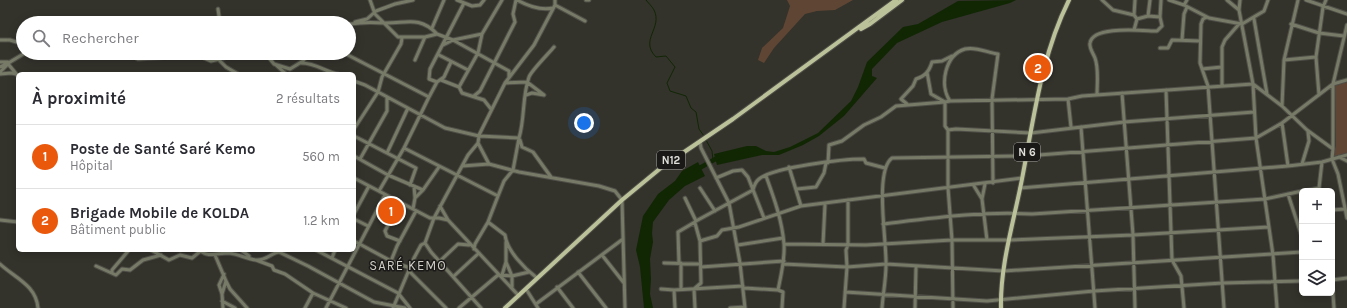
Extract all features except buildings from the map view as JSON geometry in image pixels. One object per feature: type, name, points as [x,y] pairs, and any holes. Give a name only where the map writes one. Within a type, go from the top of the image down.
[{"type":"main road","points":[[853,32],[896,0]]},
{"type":"main road","points":[[853,32],[870,24],[902,0]]},
{"type":"main road","name":"N 6","points":[[1000,308],[1004,271],[1037,99],[1050,42],[1069,0]]},
{"type":"main road","name":"N12","points":[[505,308],[622,200],[662,167],[700,142],[853,32]]},
{"type":"street","points":[[370,0],[375,14],[398,37],[425,37],[437,34]]},
{"type":"street","points":[[356,22],[367,19],[375,14],[376,11],[401,1],[413,0]]},
{"type":"street","points":[[432,28],[444,0]]},
{"type":"street","points":[[456,0],[472,6],[480,5],[484,0]]},
{"type":"street","points":[[459,87],[478,53],[482,34],[502,0]]},
{"type":"street","points":[[474,96],[480,91],[515,22],[513,14],[516,0],[528,6],[540,9],[554,6],[585,21]]},
{"type":"street","points":[[393,307],[398,293],[421,245],[425,243],[440,205],[462,166],[478,143],[479,136],[491,109],[505,83],[534,45],[554,6],[555,0]]},
{"type":"street","points":[[1102,0],[1114,10],[1134,15],[1137,19]]},
{"type":"street","points":[[1134,15],[1135,0]]},
{"type":"street","points":[[1148,16],[1150,0]]},
{"type":"street","points":[[1097,95],[1097,69],[1090,46],[1092,40],[1096,35],[1106,32],[1134,30],[1157,31],[1162,26],[1160,17],[1161,0]]},
{"type":"street","points":[[1170,0],[1186,6],[1207,17],[1240,24],[1254,19],[1264,11],[1268,0]]},
{"type":"street","points":[[1182,40],[1184,14],[1187,0]]},
{"type":"street","points":[[1227,0],[1239,10]]},
{"type":"street","points":[[1240,0],[1240,24],[1253,84],[1256,138],[1273,255],[1277,308]]},
{"type":"street","points":[[1282,106],[1284,60],[1291,24],[1298,0]]},
{"type":"street","points":[[1306,0],[1347,14]]},
{"type":"street","points":[[1319,95],[1316,57],[1323,7],[1326,0]]},
{"type":"street","points":[[437,82],[430,79],[430,69],[439,55],[464,3]]},
{"type":"street","points":[[218,9],[219,16]]},
{"type":"street","points":[[1137,19],[1148,16],[1160,17]]},
{"type":"street","points":[[1207,17],[1201,22],[1200,63],[1208,86],[1211,114],[1214,172],[1222,258],[1224,308]]},
{"type":"street","points":[[1134,30],[1137,19]]},
{"type":"street","points":[[1254,19],[1267,94]]},
{"type":"street","points":[[356,23],[369,21],[384,23],[414,21],[432,28],[437,34],[453,40],[509,71],[509,77]]},
{"type":"street","points":[[1222,85],[1224,44],[1240,24]]},
{"type":"street","points":[[1291,24],[1319,33],[1344,36]]},
{"type":"street","points":[[1347,25],[1333,84],[1332,159],[1338,174],[1347,217]]},
{"type":"street","points":[[443,46],[453,40],[482,34]]},
{"type":"street","points":[[415,60],[425,37]]},
{"type":"street","points":[[356,126],[378,92],[384,74],[401,44],[402,38]]},
{"type":"street","points":[[0,40],[16,42]]},
{"type":"street","points":[[1160,48],[1168,48],[1172,40],[1200,41]]},
{"type":"street","points":[[474,249],[475,244],[488,222],[504,181],[513,170],[527,82],[530,74],[554,47]]},
{"type":"street","points":[[797,189],[817,187],[827,163],[829,145],[842,141],[864,125],[881,117],[892,109],[913,86],[916,79],[924,76],[932,62],[942,61],[964,50],[970,49],[998,54],[992,99],[991,130],[994,183]]},
{"type":"street","points":[[439,55],[468,70]]},
{"type":"street","points":[[950,101],[945,94],[944,76],[952,56]]},
{"type":"street","points":[[1284,60],[1316,57]]},
{"type":"street","points":[[0,67],[16,59]]},
{"type":"street","points":[[356,59],[429,97]]},
{"type":"street","points":[[207,60],[220,60],[226,67],[235,72]]},
{"type":"street","points":[[271,60],[284,72]]},
{"type":"street","points":[[0,62],[9,63],[16,74]]},
{"type":"street","points":[[274,64],[290,69],[301,62],[310,63],[328,72]]},
{"type":"street","points":[[379,191],[399,158],[437,82],[441,80],[451,62]]},
{"type":"street","points":[[0,73],[9,63]]},
{"type":"street","points":[[1202,69],[1222,67]]},
{"type":"street","points":[[278,72],[279,68]]},
{"type":"street","points":[[927,72],[931,94],[945,102]]},
{"type":"street","points":[[0,73],[16,75]]},
{"type":"street","points":[[441,80],[459,87],[462,93],[484,100]]},
{"type":"street","points":[[882,308],[886,264],[882,185],[885,168],[892,158],[1026,156],[1083,153],[1213,143],[1256,138],[1282,123],[1333,84],[1347,80]]},
{"type":"street","points":[[356,82],[378,92],[444,128],[479,136],[519,138]]},
{"type":"street","points":[[505,83],[527,82],[544,95],[532,93],[526,95]]},
{"type":"street","points":[[892,109],[907,104],[950,101],[992,99],[1068,99],[1097,95],[1208,86],[1253,84],[1282,106],[1290,116],[1307,130],[1333,149]]},
{"type":"street","points":[[1166,90],[1172,260],[1181,276],[1184,308]]},
{"type":"street","points":[[480,91],[484,100],[491,109]]},
{"type":"street","points":[[1122,93],[1125,149],[1133,236],[1135,308]]},
{"type":"street","points":[[360,159],[387,111],[387,98]]},
{"type":"street","points":[[901,99],[907,104]]},
{"type":"street","points":[[1068,99],[1071,127]]},
{"type":"street","points":[[945,102],[945,126],[948,130],[947,158],[952,240],[951,269],[953,308]]},
{"type":"street","points":[[387,153],[408,108]]},
{"type":"street","points":[[948,130],[956,128],[1031,133],[1071,127],[1124,122],[1211,114],[1254,112]]},
{"type":"street","points":[[1282,123],[1288,166]]},
{"type":"street","points":[[1081,127],[1095,308]]},
{"type":"street","points":[[1302,164],[1310,137],[1307,130]]},
{"type":"street","points":[[356,137],[416,168],[412,185],[415,198],[414,210],[391,261]]},
{"type":"street","points":[[519,138],[522,147],[533,152],[551,177]]},
{"type":"street","points":[[700,142],[701,148],[729,203],[738,245],[745,308],[730,308]]},
{"type":"street","points":[[478,143],[489,164]]},
{"type":"street","points":[[695,145],[701,148]]},
{"type":"street","points":[[404,148],[498,196]]},
{"type":"street","points":[[1020,188],[1288,166],[1322,162],[1347,155]]},
{"type":"street","points":[[356,157],[388,175],[423,190]]},
{"type":"street","points":[[1339,157],[1347,161]]},
{"type":"street","points":[[682,289],[678,232],[753,190],[759,179],[789,168],[864,159],[866,163],[885,168]]},
{"type":"street","points":[[1319,188],[1322,162]]},
{"type":"street","points":[[462,166],[489,164],[615,191],[622,200],[625,308]]},
{"type":"street","points":[[415,198],[423,190],[439,167]]},
{"type":"street","points":[[789,168],[797,189],[801,206]]},
{"type":"street","points":[[716,178],[733,171],[742,170],[748,177],[764,218]]},
{"type":"street","points":[[766,176],[779,213],[784,244],[783,263],[778,290]]},
{"type":"street","points":[[700,241],[717,236],[722,230],[734,228],[801,206],[974,186],[1022,178]]},
{"type":"street","points":[[356,179],[414,210],[434,218],[448,220]]},
{"type":"street","points":[[985,184],[982,199],[986,240]]},
{"type":"street","points":[[356,210],[369,186]]},
{"type":"street","points":[[974,186],[982,199]]},
{"type":"street","points":[[700,188],[715,211]]},
{"type":"street","points":[[883,224],[950,216],[1006,212],[1032,214],[1265,199],[1299,192]]},
{"type":"street","points":[[1288,194],[1299,227]]},
{"type":"street","points":[[356,251],[385,195]]},
{"type":"street","points":[[685,198],[696,222],[700,241],[701,283],[694,289]]},
{"type":"street","points":[[844,308],[847,267],[846,250],[848,245],[848,200]]},
{"type":"street","points":[[400,202],[385,231],[387,236],[400,241]]},
{"type":"street","points":[[823,244],[825,204]]},
{"type":"street","points":[[440,205],[448,220],[469,245],[519,296]]},
{"type":"street","points":[[1335,210],[1345,209]]},
{"type":"street","points":[[0,220],[16,222]]},
{"type":"street","points":[[356,220],[368,226]]},
{"type":"street","points":[[488,222],[505,235],[506,262],[512,276],[512,288]]},
{"type":"street","points":[[784,244],[848,245],[952,240],[1010,240],[1133,236],[1219,231],[1269,226]]},
{"type":"street","points":[[738,245],[783,238]]},
{"type":"street","points":[[526,289],[537,307],[557,287],[623,239]]},
{"type":"street","points":[[356,242],[409,270],[446,308]]},
{"type":"street","points":[[506,242],[518,261],[537,278]]},
{"type":"street","points":[[425,243],[431,252],[481,308]]},
{"type":"street","points":[[440,261],[458,244],[469,245]]},
{"type":"street","points":[[112,273],[112,270],[127,252]]},
{"type":"street","points":[[155,252],[172,260],[180,255],[192,258],[200,252]]},
{"type":"street","points":[[202,252],[206,255],[228,253],[250,257]]},
{"type":"street","points":[[244,252],[255,260],[272,266],[274,270],[285,274],[313,293],[330,300],[340,307],[346,308]]},
{"type":"street","points":[[255,260],[269,258],[275,253],[279,252],[374,302],[393,307],[405,308]]},
{"type":"street","points":[[320,252],[398,293],[410,308]]},
{"type":"street","points":[[332,258],[335,252]]},
{"type":"street","points":[[326,308],[355,252]]},
{"type":"street","points":[[664,263],[700,265],[783,263],[847,267],[886,264],[916,267],[1004,271],[1092,264],[1222,258],[1299,252]]},
{"type":"street","points":[[454,276],[479,254]]},
{"type":"street","points":[[96,266],[116,276],[122,269],[130,270],[143,260],[161,255]]},
{"type":"street","points":[[215,255],[230,289],[247,308]]},
{"type":"street","points":[[602,255],[624,283]]},
{"type":"street","points":[[460,308],[471,297],[500,275],[506,262]]},
{"type":"street","points":[[0,264],[8,272],[21,279],[35,293],[38,308]]},
{"type":"street","points":[[915,308],[916,267]]},
{"type":"street","points":[[500,275],[512,276],[529,272]]},
{"type":"street","points":[[578,272],[606,308]]},
{"type":"street","points":[[222,294],[219,285],[224,274]]},
{"type":"street","points":[[1335,280],[1347,278]]},
{"type":"street","points":[[223,308],[222,294],[226,281]]},
{"type":"street","points":[[845,292],[1000,300],[1094,291],[1223,283],[1299,281]]},
{"type":"street","points":[[557,287],[573,308]]},
{"type":"street","points":[[661,289],[674,290],[743,287],[778,290],[782,292],[782,308]]},
{"type":"street","points":[[694,289],[695,308]]},
{"type":"street","points":[[674,290],[675,308]]},
{"type":"street","points":[[305,308],[313,293]]},
{"type":"street","points":[[1330,308],[1334,308],[1333,296]]},
{"type":"street","points":[[222,301],[235,308]]},
{"type":"shaded area","points":[[787,0],[853,0],[835,10],[817,11],[805,14],[774,48],[764,63],[758,60],[762,48],[783,28],[790,6]]},
{"type":"shaded area","points":[[1016,0],[942,22],[897,43],[872,69],[872,76],[877,78],[844,116],[819,136],[803,145],[779,155],[762,155],[717,165],[714,154],[747,146],[756,146],[766,151],[774,152],[790,147],[818,133],[851,101],[867,62],[903,27],[918,24],[958,1]]},
{"type":"shaded area","points":[[1347,82],[1347,154],[1335,156],[1333,155],[1336,146],[1335,85]]},
{"type":"shaded area","points":[[698,162],[705,176],[685,186],[669,200],[653,222],[653,242],[650,259],[650,294],[653,308],[644,308],[640,267],[636,250],[643,216],[658,194],[675,181],[682,171]]},
{"type":"waterway","points":[[646,0],[654,10],[656,16],[656,23],[650,39],[651,51],[656,57],[666,56],[675,67],[667,83],[670,91],[686,96],[691,108],[696,112],[699,129],[704,136]]},
{"type":"waterway","points":[[706,140],[712,151],[713,160]]},
{"type":"waterway","points":[[696,170],[719,157]]},
{"type":"place","name":"Brigade Mobile de KOLDA","points":[[1038,68]]},
{"type":"place","name":"Poste de Santé Saré Kemo","points":[[391,211]]},
{"type":"district","name":"SARÉ KEMO","points":[[408,265]]}]
